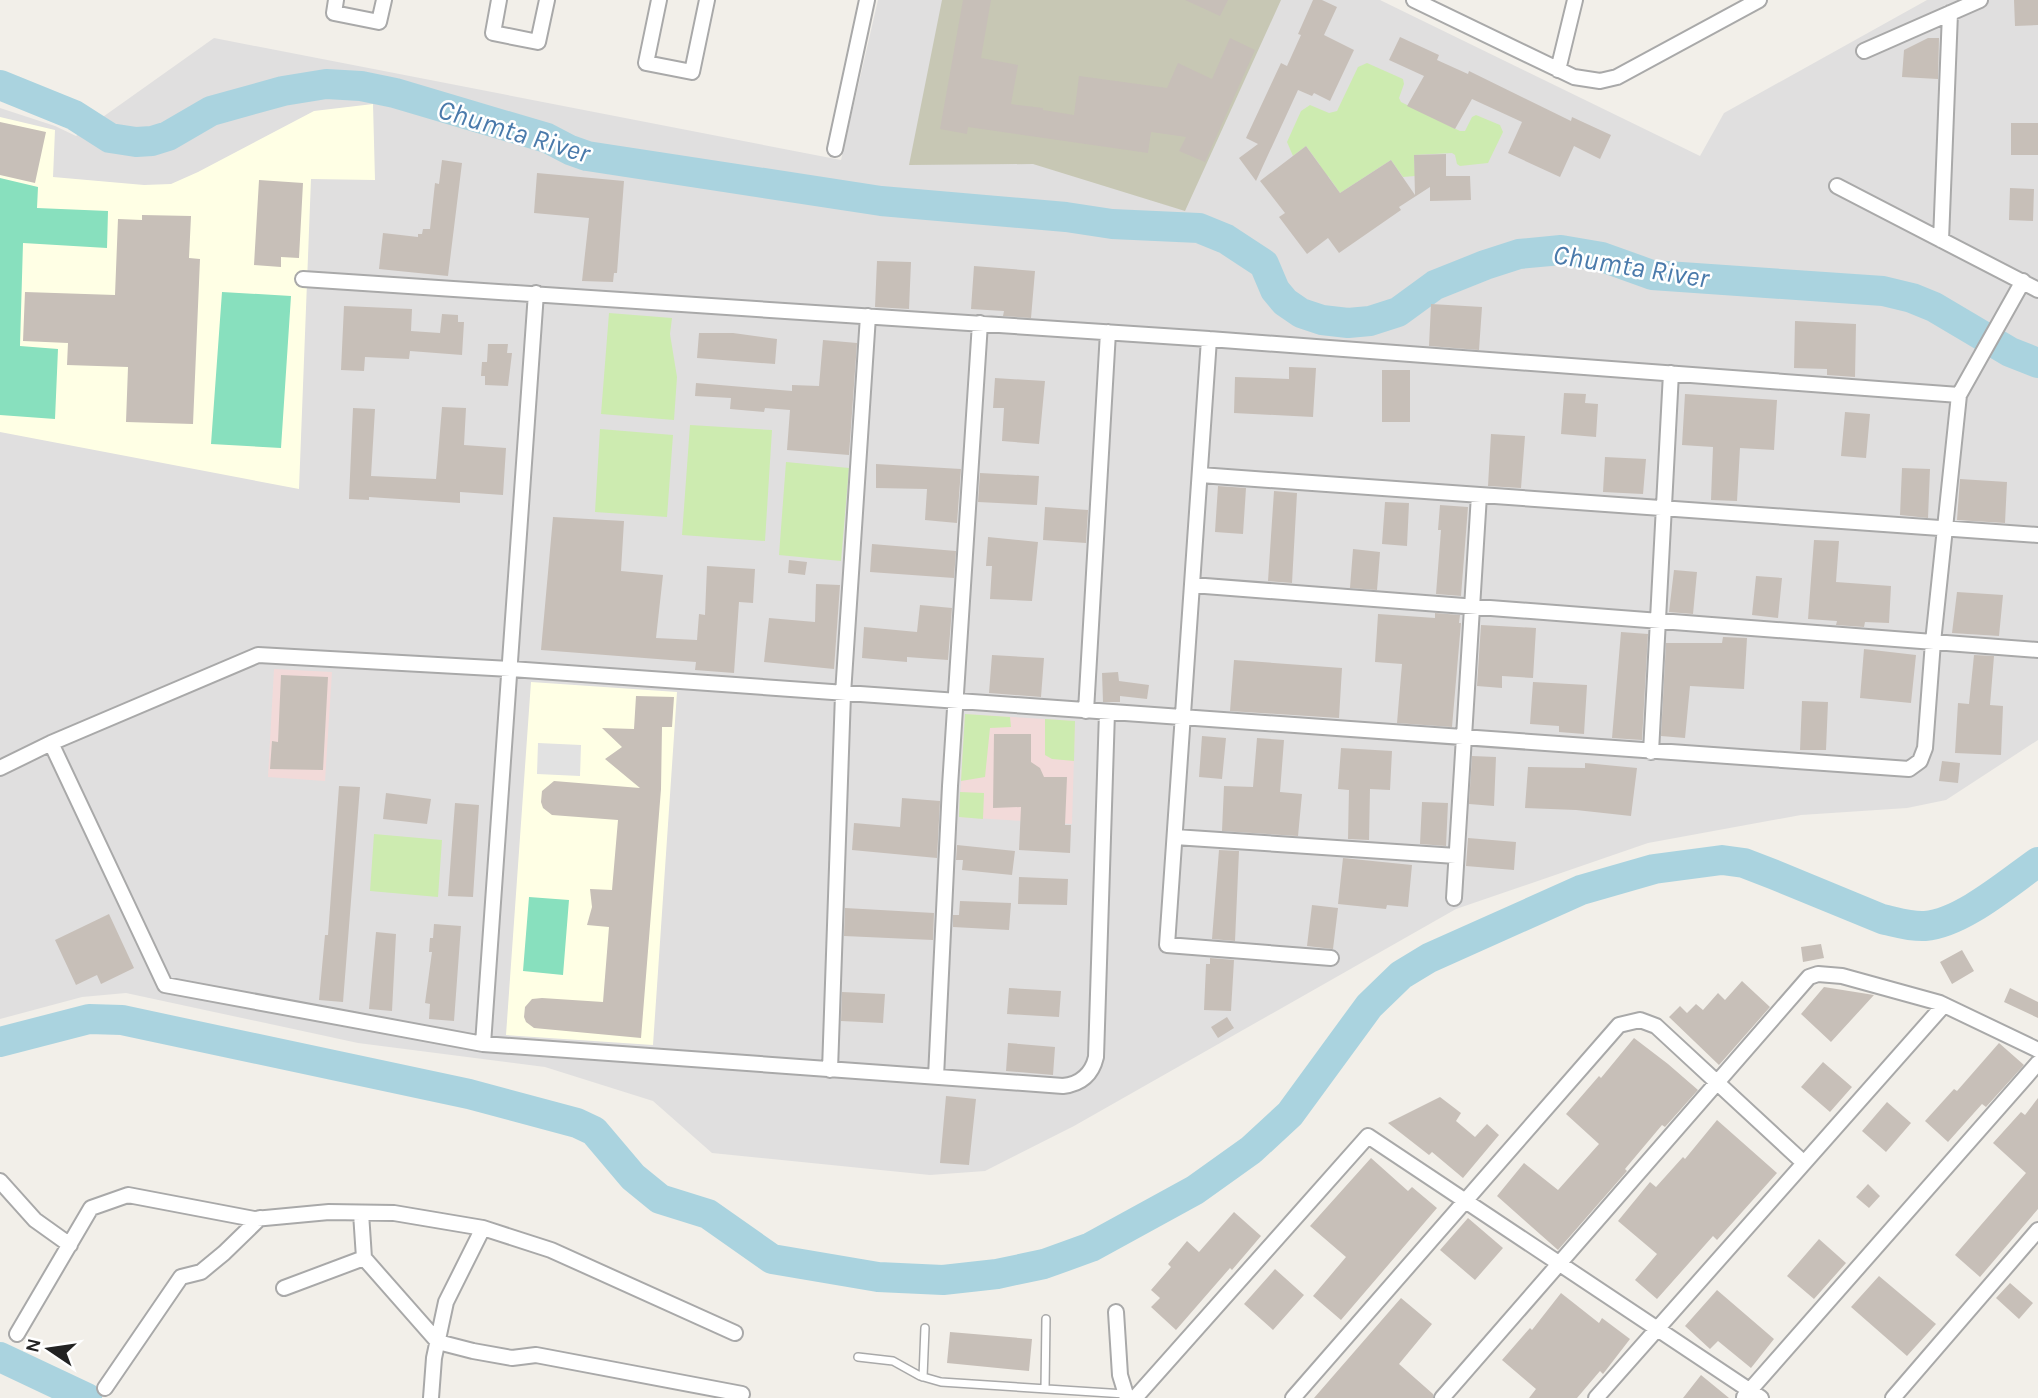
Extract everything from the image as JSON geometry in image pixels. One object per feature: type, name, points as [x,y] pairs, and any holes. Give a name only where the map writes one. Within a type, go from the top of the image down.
[{"type":"street","points":[[336,0],[334,13],[379,22],[384,0]]},
{"type":"street","points":[[499,0],[493,33],[538,42],[547,0]]},
{"type":"street","points":[[659,0],[646,63],[692,72],[707,0]]},
{"type":"street","points":[[835,149],[867,0]]},
{"type":"street","points":[[1414,0],[1582,80],[1609,80],[1759,0]]},
{"type":"street","points":[[1558,70],[1575,0]]},
{"type":"street","points":[[1864,51],[1980,0]]},
{"type":"street","points":[[1941,240],[1950,13]]},
{"type":"street","points":[[1837,186],[2038,290]]},
{"type":"street","points":[[303,279],[1209,339],[1959,395]]},
{"type":"street","points":[[0,768],[51,743],[258,655],[511,669],[1909,769],[1920,761],[1925,748],[1933,642],[1959,395],[2023,281]]},
{"type":"street","points":[[484,1044],[536,293]]},
{"type":"street","points":[[830,1070],[843,694],[868,316]]},
{"type":"street","points":[[936,1077],[980,323]]},
{"type":"street","points":[[1086,711],[1108,332]]},
{"type":"street","points":[[1209,339],[1167,945],[1331,958]]},
{"type":"street","points":[[1651,751],[1671,373]]},
{"type":"street","points":[[1200,475],[2038,535]]},
{"type":"street","points":[[1454,898],[1479,495]]},
{"type":"street","points":[[1192,584],[2038,650]]},
{"type":"street","points":[[51,743],[165,985],[484,1044],[1063,1086],[1080,1082],[1093,1067],[1096,1057],[1107,712]]},
{"type":"street","points":[[1175,836],[1456,856]]},
{"type":"street","points":[[1442,1398],[1809,977],[1818,974],[1842,976],[1944,1005],[2038,1050]]},
{"type":"street","points":[[1596,1398],[1944,1005]]},
{"type":"street","points":[[1293,1398],[1619,1025],[1640,1020],[1657,1026],[1804,1163]]},
{"type":"street","points":[[1116,1312],[1120,1375],[1129,1397],[1368,1136],[1657,1329],[1751,1396],[2038,1063]]},
{"type":"street","points":[[0,1181],[34,1220],[69,1245]]},
{"type":"street","points":[[17,1334],[91,1208],[128,1195],[195,1209],[260,1218],[329,1212],[394,1213],[483,1228],[551,1250],[735,1333]]},
{"type":"street","points":[[361,1213],[364,1258],[438,1342],[473,1352],[512,1358],[536,1355],[742,1394]]},
{"type":"street","points":[[105,1388],[181,1277],[201,1272],[225,1253],[260,1218]]},
{"type":"street","points":[[431,1398],[434,1358],[446,1302],[483,1228]]},
{"type":"street","points":[[1893,1398],[2038,1230]]},
{"type":"street","points":[[284,1288],[364,1258]]},
{"type":"lane","points":[[1045,1389],[1046,1319]]},
{"type":"lane","points":[[923,1377],[925,1328]]},
{"type":"lane","points":[[858,1357],[893,1361],[923,1377],[941,1382],[1129,1397]]},
{"type":"shaded area","points":[[878,0],[1380,0],[1700,156],[1724,113],[1927,0],[2038,0],[2038,740],[1946,800],[1907,808],[1801,815],[1648,843],[1456,909],[1074,1126],[985,1171],[930,1175],[712,1153],[653,1101],[545,1067],[358,1043],[126,993],[82,997],[0,1019],[0,108],[55,126],[76,136],[214,38],[841,160]]},
{"type":"shaded area","points":[[942,0],[1281,0],[1185,211],[1033,164],[909,165]]},
{"type":"shaded area","points":[[373,104],[375,180],[311,179],[299,489],[0,432],[0,117],[55,130],[53,177],[144,185],[171,184],[314,111]]},
{"type":"shaded area","points":[[274,669],[332,672],[325,781],[268,777]]},
{"type":"shaded area","points":[[531,682],[677,692],[653,1045],[506,1035]]},
{"type":"shaded area","points":[[965,714],[1075,721],[1072,824],[959,817]]},
{"type":"shaded area","points":[[538,743],[581,745],[580,776],[537,774]]},
{"type":"green space","points":[[1367,63],[1403,79],[1399,98],[1401,102],[1460,131],[1465,131],[1472,117],[1476,115],[1500,125],[1503,132],[1488,163],[1460,166],[1452,153],[1414,155],[1415,176],[1403,177],[1391,160],[1340,193],[1328,176],[1305,193],[1320,165],[1306,146],[1293,156],[1287,142],[1301,111],[1310,105],[1329,113],[1337,111],[1358,67]]},
{"type":"green space","points":[[0,178],[38,187],[37,208],[108,211],[107,248],[23,243],[20,346],[58,349],[55,419],[0,415]]},
{"type":"green space","points":[[222,292],[291,296],[281,448],[211,444]]},
{"type":"green space","points":[[609,313],[672,318],[670,334],[677,377],[674,420],[601,414]]},
{"type":"green space","points":[[690,425],[772,430],[765,541],[682,535]]},
{"type":"green space","points":[[600,429],[673,435],[667,517],[595,512]]},
{"type":"green space","points":[[786,462],[849,468],[841,561],[779,555]]},
{"type":"green space","points":[[965,714],[1010,717],[1011,727],[990,728],[985,777],[961,781]]},
{"type":"green space","points":[[1045,719],[1075,721],[1074,761],[1052,759],[1045,755]]},
{"type":"green space","points":[[960,792],[984,793],[983,819],[959,817]]},
{"type":"green space","points":[[374,834],[442,840],[438,897],[370,891]]},
{"type":"green space","points":[[529,897],[569,900],[563,975],[523,971]]},
{"type":"building","points":[[963,0],[991,0],[981,58],[1018,65],[1011,104],[1043,110],[1074,115],[1079,76],[1167,88],[1178,63],[1212,79],[1230,38],[1255,50],[1205,162],[1179,151],[1186,137],[1151,132],[1148,153],[968,127],[967,134],[940,129]]},
{"type":"building","points":[[1185,0],[1228,0],[1220,16]]},
{"type":"building","points":[[1313,0],[1322,0],[1337,7],[1324,35],[1354,50],[1330,101],[1314,93],[1312,96],[1298,90],[1256,181],[1239,158],[1258,144],[1246,138],[1281,63],[1287,66]]},
{"type":"building","points":[[2014,0],[2038,0],[2038,25],[2015,26]]},
{"type":"building","points":[[1400,37],[1439,55],[1437,60],[1468,74],[1469,71],[1571,121],[1572,117],[1611,135],[1600,159],[1574,146],[1560,177],[1508,153],[1522,122],[1472,99],[1455,129],[1407,106],[1424,76],[1389,60]]},
{"type":"building","points":[[1928,38],[1939,38],[1938,79],[1902,77],[1904,50]]},
{"type":"building","points":[[0,122],[46,132],[35,183],[0,175]]},
{"type":"building","points":[[2011,123],[2038,123],[2038,155],[2011,155]]},
{"type":"building","points":[[1306,146],[1340,193],[1391,160],[1415,195],[1414,155],[1446,154],[1446,176],[1470,176],[1471,200],[1430,201],[1430,187],[1339,253],[1328,238],[1307,254],[1279,217],[1285,213],[1260,181]]},
{"type":"building","points":[[442,160],[462,163],[448,276],[379,269],[383,233],[418,237],[423,229],[430,229],[435,183],[439,184]]},
{"type":"building","points":[[537,173],[624,181],[617,273],[614,273],[613,282],[582,281],[589,218],[534,213]]},
{"type":"building","points":[[259,180],[303,183],[299,258],[281,257],[281,267],[254,265]]},
{"type":"building","points":[[2010,188],[2034,189],[2033,221],[2009,220]]},
{"type":"building","points":[[142,215],[191,216],[189,258],[200,259],[193,424],[126,422],[128,367],[67,365],[68,343],[23,341],[25,292],[115,295],[118,219],[142,220]]},
{"type":"building","points":[[877,261],[911,262],[909,309],[875,307]]},
{"type":"building","points":[[974,266],[1035,271],[1031,318],[1003,316],[1004,311],[971,309]]},
{"type":"building","points":[[1431,304],[1482,307],[1479,350],[1429,346]]},
{"type":"building","points":[[344,306],[412,309],[411,331],[440,333],[442,314],[458,315],[458,322],[464,322],[462,355],[410,351],[409,359],[365,357],[364,371],[341,370]]},
{"type":"building","points":[[1795,321],[1856,324],[1855,377],[1827,375],[1827,369],[1794,368]]},
{"type":"building","points":[[699,333],[733,333],[777,339],[775,364],[697,358]]},
{"type":"building","points":[[823,340],[857,343],[849,455],[787,450],[790,410],[765,408],[764,412],[730,409],[731,398],[695,396],[696,383],[792,391],[792,385],[819,386]]},
{"type":"building","points":[[488,344],[508,344],[507,353],[512,353],[508,386],[485,385],[485,376],[481,376],[482,362],[487,362]]},
{"type":"building","points":[[1289,367],[1316,368],[1313,417],[1234,413],[1235,377],[1289,379]]},
{"type":"building","points":[[1382,370],[1410,370],[1410,422],[1382,422]]},
{"type":"building","points":[[995,378],[1045,381],[1039,444],[1002,441],[1004,408],[993,408]]},
{"type":"building","points":[[1564,393],[1586,394],[1585,403],[1598,404],[1596,437],[1561,434]]},
{"type":"building","points":[[1685,394],[1777,400],[1774,450],[1740,448],[1737,501],[1711,500],[1713,447],[1682,445]]},
{"type":"building","points":[[442,407],[466,408],[464,445],[506,448],[503,495],[460,492],[460,503],[369,497],[369,500],[349,499],[353,408],[375,409],[371,476],[436,479]]},
{"type":"building","points":[[1845,412],[1870,414],[1866,458],[1841,456]]},
{"type":"building","points":[[1491,434],[1525,436],[1521,488],[1488,486]]},
{"type":"building","points":[[1605,457],[1646,459],[1643,494],[1603,492]]},
{"type":"building","points":[[876,464],[961,469],[957,523],[925,520],[927,489],[876,488]]},
{"type":"building","points":[[1902,468],[1930,469],[1928,518],[1900,515]]},
{"type":"building","points":[[980,473],[1039,476],[1037,505],[978,502]]},
{"type":"building","points":[[1960,479],[2007,482],[2005,523],[1957,520]]},
{"type":"building","points":[[1218,486],[1246,488],[1243,534],[1215,532]]},
{"type":"building","points":[[1274,491],[1297,493],[1292,583],[1268,581]]},
{"type":"building","points":[[1385,502],[1409,503],[1407,546],[1382,544]]},
{"type":"building","points":[[1440,505],[1468,507],[1461,596],[1436,594],[1441,530],[1438,530]]},
{"type":"building","points":[[1045,507],[1088,510],[1086,543],[1043,540]]},
{"type":"building","points":[[553,517],[624,521],[621,571],[663,575],[656,638],[697,640],[699,614],[705,615],[707,566],[755,569],[753,603],[739,602],[734,673],[695,670],[696,662],[541,650]]},
{"type":"building","points":[[988,537],[1038,542],[1032,601],[990,599],[992,566],[986,566]]},
{"type":"building","points":[[1814,540],[1839,541],[1836,582],[1891,586],[1889,623],[1865,622],[1864,627],[1836,625],[1837,621],[1808,619]]},
{"type":"building","points":[[872,544],[956,551],[954,578],[870,572]]},
{"type":"building","points":[[1353,549],[1380,552],[1377,590],[1350,588]]},
{"type":"building","points":[[789,560],[807,562],[805,575],[788,573]]},
{"type":"building","points":[[1674,570],[1697,572],[1693,614],[1669,612]]},
{"type":"building","points":[[1756,576],[1782,578],[1778,618],[1752,615]]},
{"type":"building","points":[[816,584],[840,585],[834,669],[764,662],[769,618],[815,622]]},
{"type":"building","points":[[1957,592],[2003,595],[1999,636],[1952,633]]},
{"type":"building","points":[[920,605],[952,608],[948,660],[907,657],[907,662],[862,658],[864,627],[917,632]]},
{"type":"building","points":[[1435,613],[1460,615],[1452,727],[1397,723],[1402,664],[1375,662],[1378,614],[1435,618]]},
{"type":"building","points":[[1481,625],[1536,628],[1533,678],[1502,676],[1502,688],[1477,686]]},
{"type":"building","points":[[1621,632],[1648,634],[1642,740],[1612,738]]},
{"type":"building","points":[[1723,637],[1747,638],[1744,689],[1690,686],[1685,738],[1661,736],[1666,643],[1722,643]]},
{"type":"building","points":[[1864,649],[1916,655],[1911,703],[1860,698]]},
{"type":"building","points":[[992,655],[1044,658],[1041,697],[989,693]]},
{"type":"building","points":[[1974,655],[1994,656],[1990,705],[2003,706],[2001,755],[1955,753],[1958,703],[1969,704]]},
{"type":"building","points":[[1234,660],[1342,668],[1339,718],[1230,711]]},
{"type":"building","points":[[1118,672],[1119,681],[1149,685],[1147,699],[1120,696],[1120,702],[1103,702],[1102,673]]},
{"type":"building","points":[[281,675],[328,677],[323,770],[270,769],[272,741],[278,742]]},
{"type":"building","points":[[1533,682],[1587,685],[1584,734],[1559,732],[1559,726],[1530,724]]},
{"type":"building","points":[[636,696],[674,697],[672,727],[662,727],[661,789],[641,1038],[534,1028],[524,1017],[525,1007],[532,999],[603,1002],[609,927],[587,925],[592,907],[590,889],[612,890],[618,820],[552,815],[543,808],[542,791],[554,781],[640,788],[605,759],[622,747],[602,728],[634,729]]},
{"type":"building","points":[[1802,701],[1828,702],[1826,750],[1800,750]]},
{"type":"building","points":[[994,734],[1031,734],[1031,762],[1040,768],[1044,777],[1067,777],[1065,825],[1071,825],[1070,853],[1019,850],[1021,807],[993,808]]},
{"type":"building","points":[[1202,736],[1226,738],[1222,779],[1199,777]]},
{"type":"building","points":[[1257,738],[1284,740],[1280,792],[1302,794],[1298,836],[1222,831],[1224,786],[1253,787]]},
{"type":"building","points":[[1341,748],[1392,751],[1390,790],[1370,789],[1369,840],[1348,839],[1349,790],[1338,789]]},
{"type":"building","points":[[1472,756],[1496,757],[1494,806],[1469,804]]},
{"type":"building","points":[[1942,761],[1960,763],[1958,783],[1939,781]]},
{"type":"building","points":[[1585,763],[1637,768],[1631,816],[1525,808],[1528,767],[1585,768]]},
{"type":"building","points":[[339,786],[360,787],[343,1002],[319,1000],[325,935],[328,935]]},
{"type":"building","points":[[386,793],[431,799],[427,824],[383,819]]},
{"type":"building","points":[[902,798],[940,801],[937,858],[852,850],[854,823],[900,827]]},
{"type":"building","points":[[1422,802],[1448,803],[1446,846],[1420,844]]},
{"type":"building","points":[[455,803],[479,805],[473,897],[448,896]]},
{"type":"building","points":[[1468,838],[1516,842],[1514,870],[1466,866]]},
{"type":"building","points":[[957,845],[1015,851],[1012,875],[962,870],[963,860],[956,860]]},
{"type":"building","points":[[1219,850],[1239,851],[1235,941],[1212,939]]},
{"type":"building","points":[[1343,858],[1412,865],[1408,907],[1387,905],[1386,909],[1338,904]]},
{"type":"building","points":[[1019,877],[1068,879],[1067,905],[1018,904]]},
{"type":"building","points":[[960,901],[1011,903],[1009,930],[953,927],[953,915],[959,915]]},
{"type":"building","points":[[1312,905],[1338,908],[1333,949],[1307,946]]},
{"type":"building","points":[[845,908],[934,913],[933,940],[844,936]]},
{"type":"building","points":[[109,914],[134,968],[101,984],[97,975],[76,985],[55,940]]},
{"type":"building","points":[[434,924],[461,926],[454,1021],[429,1019],[430,1004],[425,1003],[432,952],[429,952],[430,938],[433,938]]},
{"type":"building","points":[[376,932],[396,934],[392,1011],[369,1009]]},
{"type":"building","points":[[1821,944],[1824,958],[1803,962],[1801,947]]},
{"type":"building","points":[[1962,950],[1974,971],[1952,984],[1940,962]]},
{"type":"building","points":[[1210,958],[1234,960],[1231,1011],[1204,1010],[1206,964],[1210,964]]},
{"type":"building","points":[[1742,981],[1770,1007],[1719,1065],[1669,1017],[1680,1006],[1687,1013],[1696,1004],[1703,1010],[1718,993],[1725,1000]]},
{"type":"building","points":[[1824,987],[1874,995],[1831,1042],[1801,1014]]},
{"type":"building","points":[[1009,988],[1061,991],[1059,1017],[1007,1014]]},
{"type":"building","points":[[2010,988],[2038,1002],[2038,1018],[2004,1002]]},
{"type":"building","points":[[842,992],[885,994],[883,1023],[841,1021]]},
{"type":"building","points":[[1227,1017],[1234,1028],[1218,1038],[1211,1027]]},
{"type":"building","points":[[1634,1038],[1698,1090],[1665,1127],[1662,1125],[1625,1169],[1627,1171],[1558,1250],[1497,1196],[1524,1163],[1558,1190],[1599,1144],[1566,1114]]},
{"type":"building","points":[[1008,1043],[1055,1047],[1053,1075],[1006,1071]]},
{"type":"building","points":[[1999,1043],[2024,1065],[1986,1107],[1982,1104],[1948,1142],[1925,1121],[1954,1089],[1957,1091]]},
{"type":"building","points":[[1823,1062],[1852,1087],[1830,1112],[1801,1087]]},
{"type":"building","points":[[946,1096],[976,1099],[969,1165],[940,1163]]},
{"type":"building","points":[[1440,1097],[1461,1113],[1456,1121],[1475,1137],[1487,1124],[1499,1135],[1463,1178],[1432,1152],[1429,1155],[1388,1123]]},
{"type":"building","points":[[2038,1098],[2038,1209],[1980,1277],[1955,1255],[2026,1173],[1993,1143],[2021,1112],[2025,1115]]},
{"type":"building","points":[[1887,1102],[1911,1123],[1886,1152],[1862,1131]]},
{"type":"building","points":[[1717,1120],[1777,1173],[1717,1240],[1713,1236],[1657,1299],[1635,1280],[1657,1254],[1618,1221],[1650,1182],[1656,1187],[1683,1157],[1685,1159]]},
{"type":"building","points":[[1371,1158],[1408,1191],[1412,1187],[1437,1208],[1341,1320],[1313,1296],[1346,1257],[1310,1226]]},
{"type":"building","points":[[1868,1184],[1880,1196],[1869,1208],[1856,1197]]},
{"type":"building","points":[[1234,1212],[1261,1236],[1176,1330],[1151,1307],[1160,1298],[1151,1290],[1171,1267],[1168,1264],[1187,1241],[1199,1252]]},
{"type":"building","points":[[1468,1218],[1503,1248],[1475,1280],[1440,1250]]},
{"type":"building","points":[[1819,1239],[1846,1263],[1814,1299],[1787,1276]]},
{"type":"building","points":[[1275,1269],[1304,1295],[1273,1330],[1244,1304]]},
{"type":"building","points":[[1879,1276],[1936,1324],[1907,1356],[1851,1307]]},
{"type":"building","points":[[2010,1283],[2033,1303],[2019,1319],[1996,1298]]},
{"type":"building","points":[[1717,1290],[1774,1339],[1751,1368],[1718,1341],[1710,1349],[1685,1326]]},
{"type":"building","points":[[1561,1293],[1599,1323],[1602,1318],[1630,1339],[1603,1374],[1600,1371],[1577,1398],[1529,1398],[1536,1389],[1502,1360],[1530,1328],[1532,1330]]},
{"type":"building","points":[[1401,1298],[1432,1324],[1399,1364],[1433,1394],[1433,1398],[1314,1398]]},
{"type":"building","points":[[950,1332],[1032,1339],[1029,1371],[947,1363]]},
{"type":"building","points":[[1701,1375],[1729,1398],[1683,1398]]},
{"type":"waterway","name":"Chumta River","points":[[0,85],[74,115],[110,138],[136,142],[168,136],[211,111],[283,91],[326,84],[361,86],[395,93],[547,138],[587,156],[881,201],[1066,217],[1112,224],[1199,228],[1226,239],[1264,264],[1275,290],[1285,302],[1301,313],[1322,320],[1348,323],[1370,321],[1398,312],[1435,285],[1485,265],[1519,254],[1561,250],[1602,257],[1652,275],[1883,291],[1934,307],[2010,352],[2038,363]]},
{"type":"waterway","name":"Chumta River","points":[[2032,360],[2038,360]]},
{"type":"waterway","points":[[0,1042],[89,1019],[122,1020],[469,1094],[577,1123],[594,1131],[633,1177],[660,1199],[708,1214],[772,1259],[878,1277],[943,1280],[997,1274],[1044,1264],[1091,1247],[1195,1190],[1251,1150],[1290,1114],[1369,1006],[1401,975],[1429,958],[1581,890],[1654,869],[1722,860],[1744,863],[1882,919],[1925,926],[1954,918],[1969,910],[2038,862]]},
{"type":"waterway","points":[[0,1357],[87,1398]]}]
